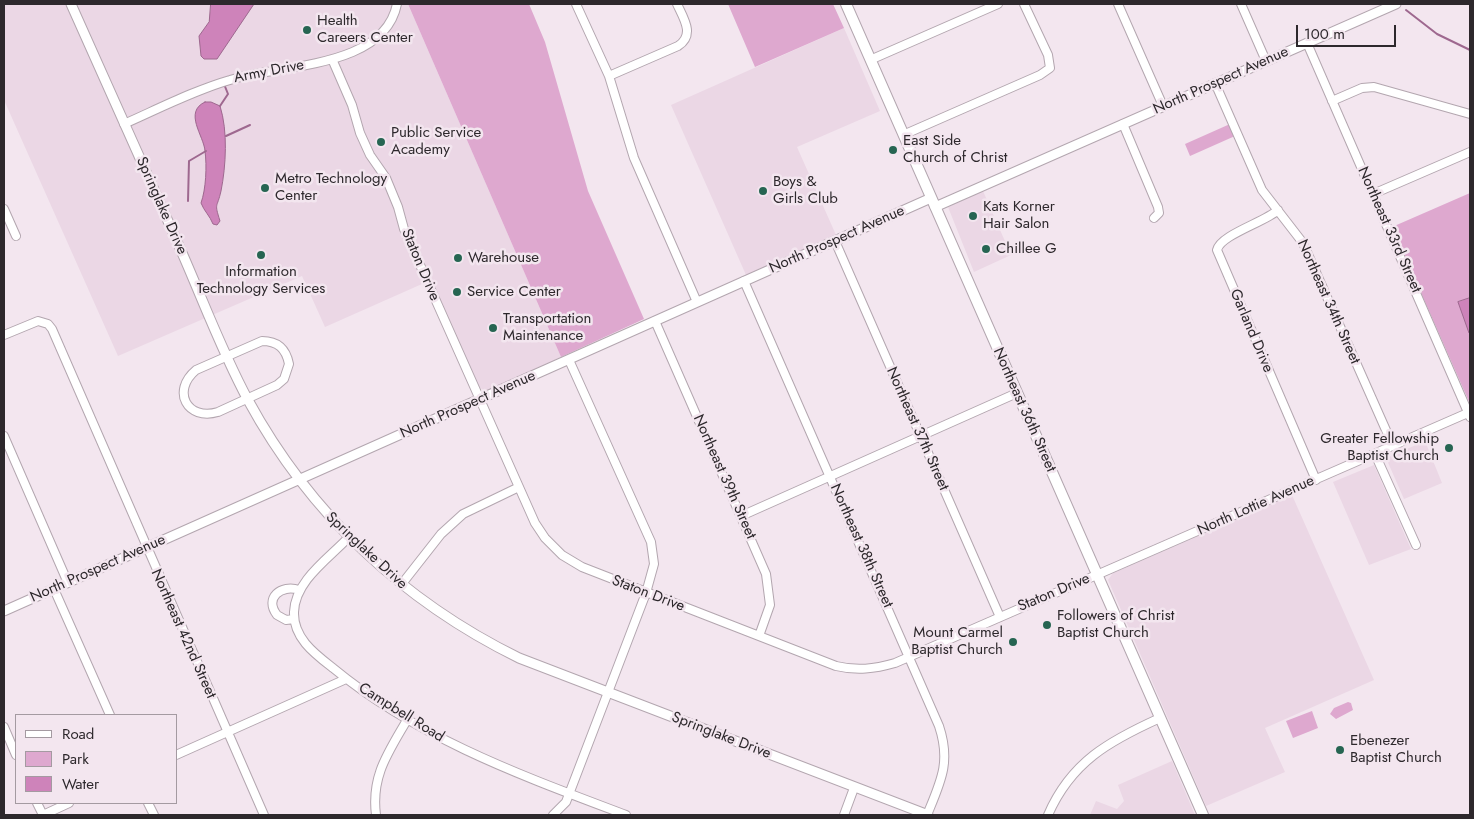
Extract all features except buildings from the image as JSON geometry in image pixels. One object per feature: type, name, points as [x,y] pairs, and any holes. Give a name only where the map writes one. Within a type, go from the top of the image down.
[{"type":"main road","name":"Northeast 36th Street","points":[[846,4],[1203,815]]},
{"type":"street","name":"Springlake Drive","points":[[72,4],[247,399],[299,480],[348,538],[401,585],[426,604],[499,648],[608,693],[928,815]]},
{"type":"street","name":"Army Drive","points":[[124,124],[223,82],[258,71],[332,59],[359,50],[381,33],[394,15],[397,4]]},
{"type":"street","points":[[576,4],[609,76],[634,158],[697,302]]},
{"type":"street","points":[[609,76],[678,46],[687,37],[686,24],[678,4]]},
{"type":"street","points":[[870,60],[998,4]]},
{"type":"street","points":[[903,135],[1050,68],[1048,55],[1024,4]]},
{"type":"street","points":[[1118,4],[1163,106]]},
{"type":"street","points":[[1241,4],[1266,61]]},
{"type":"street","name":"North Prospect Avenue","points":[[5,608],[68,583],[835,241],[1122,124],[1396,4]]},
{"type":"street","name":"Northeast 33rd Street","points":[[1307,43],[1470,414]]},
{"type":"street","name":"Staton Drive","points":[[332,59],[352,105],[360,133],[370,155],[386,178],[404,228],[518,487],[539,531],[562,555],[582,567],[646,593],[849,669],[875,669],[909,657],[1097,575]]},
{"type":"street","name":"Northeast 34th Street","points":[[1215,83],[1255,176],[1303,243],[1393,446]]},
{"type":"street","points":[[1332,101],[1362,88],[1374,86],[1470,114]]},
{"type":"street","points":[[1122,124],[1158,207],[1159,213],[1154,218]]},
{"type":"street","points":[[1373,194],[1470,152]]},
{"type":"street","points":[[4,209],[16,236]]},
{"type":"street","name":"Garland Drive","points":[[1278,210],[1264,220],[1221,242],[1217,250],[1316,480]]},
{"type":"street","name":"Northeast 37th Street","points":[[835,241],[1000,616]]},
{"type":"street","name":"Northeast 38th Street","points":[[744,281],[909,657],[945,744],[946,761],[943,777],[928,815]]},
{"type":"street","name":"Northeast 42nd Street","points":[[4,335],[38,321],[48,324],[56,338],[264,815]]},
{"type":"street","name":"Northeast 39th Street","points":[[655,321],[766,574],[770,589],[770,605],[759,636]]},
{"type":"street","points":[[270,341],[278,344],[288,357],[289,364],[284,379],[277,385],[247,399],[210,414],[200,414],[191,409],[186,402],[183,392],[188,376],[196,370],[253,344],[270,341]]},
{"type":"street","points":[[553,815],[566,802],[646,593],[654,564],[651,542],[569,360]]},
{"type":"street","points":[[741,516],[1017,393]]},
{"type":"street","name":"North Lottie Avenue","points":[[1097,575],[1470,414]]},
{"type":"street","points":[[4,436],[68,583]]},
{"type":"street","points":[[1375,454],[1416,546]]},
{"type":"street","points":[[401,585],[441,534],[463,514],[518,487]]},
{"type":"street","points":[[299,590],[281,589],[273,596],[272,602],[277,616],[286,620],[294,619],[295,601],[299,590],[348,538]]},
{"type":"street","points":[[54,589],[110,714]]},
{"type":"street","name":"Campbell Road","points":[[294,619],[302,639],[310,649],[346,679],[407,720],[477,756],[626,815]]},
{"type":"street","points":[[178,754],[346,679]]},
{"type":"street","points":[[1048,815],[1060,790],[1093,755],[1116,738],[1160,718]]},
{"type":"street","points":[[376,815],[374,800],[376,778],[407,720]]},
{"type":"street","points":[[4,727],[15,753]]},
{"type":"street","points":[[844,815],[854,788]]},
{"type":"street","points":[[43,815],[67,804]]},
{"type":"shaded area","name":"Metro Technology Center","points":[[4,4],[408,4],[561,357],[492,390],[483,390],[477,385],[431,280],[325,327],[302,276],[118,356],[4,100]]},
{"type":"shaded area","name":"Boys & Girls Club","points":[[844,28],[880,111],[797,147],[836,235],[746,275],[671,105]]},
{"type":"shaded area","points":[[983,191],[1011,255],[974,272],[948,207]]},
{"type":"shaded area","points":[[1425,441],[1442,483],[1404,499],[1386,458]]},
{"type":"shaded area","points":[[1374,465],[1411,549],[1369,565],[1333,482]]},
{"type":"shaded area","points":[[1292,495],[1374,680],[1265,728],[1285,772],[1206,806],[1108,580],[1113,573]]},
{"type":"shaded area","points":[[1172,761],[1195,815],[1090,815],[1096,801],[1117,809],[1124,801],[1118,785]]},
{"type":"green space","points":[[408,4],[529,4],[545,42],[588,191],[644,319],[561,357]]},
{"type":"green space","points":[[728,4],[833,4],[844,28],[755,67]]},
{"type":"green space","points":[[1230,124],[1235,136],[1190,156],[1185,144]]},
{"type":"green space","points":[[1470,193],[1470,404],[1392,227]]},
{"type":"green space","points":[[1348,702],[1351,703],[1353,710],[1336,719],[1330,714],[1334,708]]},
{"type":"green space","points":[[1312,711],[1318,728],[1293,738],[1286,721]]},
{"type":"water","points":[[211,4],[254,4],[217,59],[204,59],[201,56],[199,36],[209,22]]},
{"type":"water","points":[[205,102],[211,102],[220,106],[224,126],[225,160],[217,206],[220,221],[217,225],[213,224],[201,203],[205,184],[206,157],[195,118],[199,106]]},
{"type":"water","points":[[1470,298],[1470,332],[1469,333],[1458,302]]},
{"type":"waterway","points":[[1406,10],[1437,34],[1470,50]]},
{"type":"waterway","points":[[220,106],[228,94],[224,84]]},
{"type":"waterway","points":[[226,136],[250,125]]},
{"type":"waterway","points":[[188,201],[189,161],[206,151]]},
{"type":"place","name":"Health Careers Center","points":[[307,30]]},
{"type":"place","name":"Public Service Academy","points":[[381,142]]},
{"type":"place","name":"East Side Church of Christ","points":[[893,150]]},
{"type":"place","name":"Metro Technology Center","points":[[265,188]]},
{"type":"place","name":"Boys & Girls Club","points":[[763,191]]},
{"type":"place","name":"Kats Korner Hair Salon","points":[[973,216]]},
{"type":"place","name":"Chillee G","points":[[986,249]]},
{"type":"place","name":"Information Technology Services","points":[[261,255]]},
{"type":"place","name":"Warehouse","points":[[458,258]]},
{"type":"place","name":"Service Center","points":[[457,292]]},
{"type":"place","name":"Transportation Maintenance","points":[[493,328]]},
{"type":"place","name":"Greater Fellowship Baptist Church","points":[[1449,448]]},
{"type":"place","name":"Followers of Christ Baptist Church","points":[[1047,625]]},
{"type":"place","name":"Mount Carmel Baptist Church","points":[[1013,642]]},
{"type":"place","name":"Ebenezer Baptist Church","points":[[1340,750]]}]
